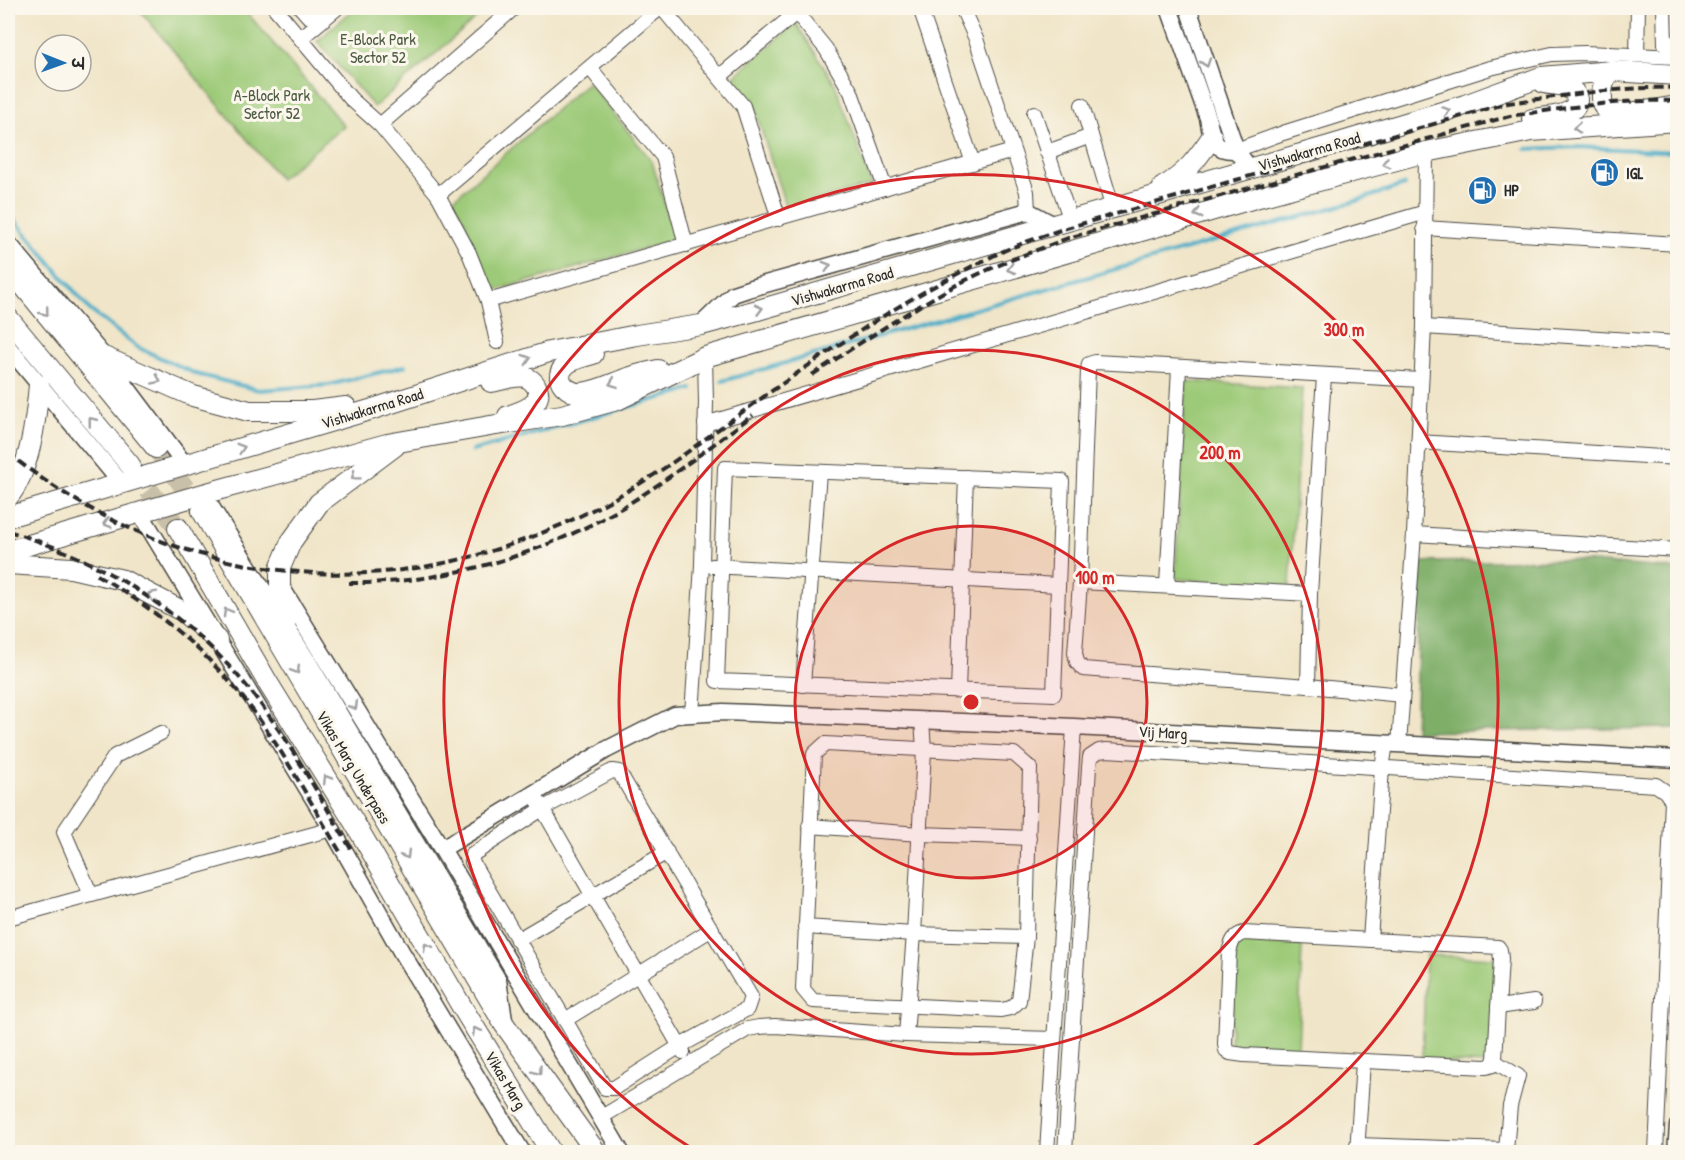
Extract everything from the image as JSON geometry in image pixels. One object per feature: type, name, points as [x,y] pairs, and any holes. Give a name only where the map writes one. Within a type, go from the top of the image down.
[{"type":"main road","points":[[1612,71],[1607,75],[1602,92],[1602,104],[1607,110],[1621,113],[1677,106]]},
{"type":"main road","name":"Vishwakarma Road","points":[[8,517],[378,407],[549,352],[701,325],[1332,145],[1464,105],[1537,78],[1612,71],[1677,75]]},
{"type":"main road","points":[[1508,135],[1518,122],[1568,113],[1576,105],[1577,98],[1571,89],[1542,82],[1537,78]]},
{"type":"main road","name":"Vishwakarma Road","points":[[8,551],[140,513],[202,502],[402,441],[562,415],[617,400],[698,361],[1259,197],[1426,152],[1531,131],[1677,121]]},
{"type":"main road","points":[[1122,206],[1178,178],[1198,158],[1212,137]]},
{"type":"main road","points":[[8,267],[156,448]]},
{"type":"main road","points":[[8,318],[130,465]]},
{"type":"main road","points":[[637,335],[607,350],[570,361],[562,368],[560,376],[563,387],[572,392],[593,391],[632,377],[698,361]]},
{"type":"main road","points":[[104,357],[193,396],[249,411],[313,411],[362,405],[378,407]]},
{"type":"main road","points":[[432,389],[466,387],[514,377],[526,377],[535,383],[538,399],[532,406],[490,426]]},
{"type":"main road","points":[[8,497],[15,489],[29,451],[39,385]]},
{"type":"main road","points":[[285,624],[280,568],[291,542],[319,503],[402,441]]},
{"type":"main road","name":"Vikas Marg Underpass","points":[[202,502],[504,1024]]},
{"type":"main road","name":"Vikas Marg Underpass","points":[[178,528],[462,1007]]},
{"type":"main road","points":[[8,564],[71,568],[123,580],[182,611],[217,640]]},
{"type":"main road","name":"Vikas Marg","points":[[462,1007],[550,1152]]},
{"type":"main road","name":"Vikas Marg","points":[[504,1024],[596,1152]]},
{"type":"street","points":[[275,8],[351,99],[380,125],[438,195],[469,253],[488,301],[497,342]]},
{"type":"street","points":[[301,8],[308,16],[318,8]]},
{"type":"street","points":[[301,38],[337,8]]},
{"type":"street","points":[[380,125],[514,8]]},
{"type":"street","points":[[438,195],[661,8],[743,106],[778,219]]},
{"type":"street","points":[[921,8],[973,163]]},
{"type":"street","points":[[962,8],[976,39],[1027,192],[1028,211]]},
{"type":"street","points":[[1169,8],[1208,118],[1212,137],[1216,146],[1222,150],[1236,150],[1283,133],[1500,66],[1552,54],[1677,57]]},
{"type":"street","points":[[1188,8],[1236,150],[1249,168]]},
{"type":"street","points":[[1637,55],[1638,8]]},
{"type":"street","points":[[1664,8],[1665,44],[1677,44]]},
{"type":"street","points":[[719,77],[799,10],[826,49],[850,92],[885,188]]},
{"type":"street","points":[[590,68],[663,158],[686,245]]},
{"type":"street","points":[[1082,105],[1091,136],[1122,206]]},
{"type":"street","points":[[1034,113],[1047,152],[1062,223]]},
{"type":"street","points":[[1047,152],[1091,136]]},
{"type":"street","points":[[488,301],[1013,151]]},
{"type":"street","points":[[1370,940],[1382,768],[1393,744],[1402,695],[1414,534],[1424,327],[1426,152]]},
{"type":"street","points":[[701,325],[733,294],[751,288],[1028,211],[1062,223]]},
{"type":"street","points":[[705,424],[1426,212]]},
{"type":"street","points":[[1424,228],[1677,244]]},
{"type":"street","points":[[8,243],[104,357],[185,465]]},
{"type":"street","points":[[1424,327],[1677,343]]},
{"type":"street","points":[[8,347],[122,484]]},
{"type":"street","points":[[692,714],[702,566],[705,424],[698,361]]},
{"type":"street","points":[[1402,695],[1083,669],[1077,662],[1075,653],[1089,364],[1095,362],[1421,380]]},
{"type":"street","points":[[1167,585],[1179,368]]},
{"type":"street","points":[[1308,686],[1310,594],[1324,376]]},
{"type":"street","points":[[1418,442],[1677,458]]},
{"type":"street","points":[[725,468],[966,477],[1062,481],[1054,694],[717,681],[725,468]]},
{"type":"street","points":[[803,685],[819,472]]},
{"type":"street","points":[[958,690],[966,477]]},
{"type":"street","points":[[202,502],[285,624],[498,980],[504,1024]]},
{"type":"street","points":[[140,513],[332,829],[402,953],[522,1152]]},
{"type":"street","points":[[1414,534],[1677,550]]},
{"type":"street","points":[[702,566],[1058,585]]},
{"type":"street","points":[[1080,582],[1310,594]]},
{"type":"street","points":[[280,584],[442,849],[621,1152]]},
{"type":"street","name":"Vij Marg","points":[[442,849],[606,750],[675,715],[723,712],[922,720],[1677,759]]},
{"type":"street","points":[[906,1035],[920,834],[924,750],[922,720]]},
{"type":"street","points":[[1047,1152],[1074,727]]},
{"type":"street","points":[[91,895],[64,832],[115,756],[161,733]]},
{"type":"street","points":[[825,744],[924,750],[1014,754],[1030,768],[1026,937],[1019,1001],[1011,1008],[1002,1010],[813,1001],[802,988],[814,754],[825,744]]},
{"type":"street","points":[[1065,1152],[1090,757],[1099,751],[1107,750],[1656,785],[1672,801],[1656,1152]]},
{"type":"street","points":[[612,771],[619,772],[751,998],[747,1009],[680,1046],[614,1088],[604,1088],[472,862],[472,855],[542,809],[612,771]]},
{"type":"street","points":[[534,794],[690,1064]]},
{"type":"street","points":[[809,826],[920,834],[1029,838]]},
{"type":"street","points":[[8,918],[332,829]]},
{"type":"street","points":[[517,940],[667,852]]},
{"type":"street","points":[[805,927],[914,934],[1026,937]]},
{"type":"street","points":[[565,1020],[712,929]]},
{"type":"street","points":[[1244,933],[1498,947],[1501,959],[1498,1006],[1494,1061],[1492,1065],[1485,1067],[1244,1055],[1230,1053],[1226,1050],[1225,1044],[1228,952],[1232,939],[1244,933]]},
{"type":"street","points":[[1498,1006],[1534,1002]]},
{"type":"street","points":[[441,1019],[462,1007]]},
{"type":"street","points":[[600,1118],[748,1029],[759,1027],[775,1026],[906,1035],[1054,1039]]},
{"type":"street","points":[[1363,1062],[1357,1149],[1506,1150],[1510,1106],[1518,1076],[1494,1061]]},
{"type":"street","points":[[1676,1152],[1677,1125]]},
{"type":"green space","name":"A-Block Park Sector 52","points":[[138,8],[243,8],[344,126],[280,179]]},
{"type":"green space","name":"E-Block Park Sector 52","points":[[355,8],[488,8],[374,107],[317,41]]},
{"type":"green space","points":[[796,23],[835,84],[872,185],[786,208],[753,103],[733,77]]},
{"type":"green space","points":[[588,82],[652,161],[675,240],[486,293],[465,221],[451,201]]},
{"type":"green space","points":[[1186,381],[1302,388],[1290,586],[1175,579]]},
{"type":"green space","points":[[1568,560],[1677,569],[1677,728],[1415,732],[1421,562]]},
{"type":"green space","points":[[1234,942],[1302,945],[1298,1050],[1230,1048]]},
{"type":"green space","points":[[1426,955],[1495,958],[1490,1064],[1422,1061]]},
{"type":"waterway","points":[[1526,149],[1576,147],[1678,152]]},
{"type":"waterway","points":[[722,381],[1356,201],[1404,185]]},
{"type":"waterway","points":[[8,212],[90,310],[137,347],[196,374],[259,390],[329,385],[405,366]]},
{"type":"waterway","points":[[472,451],[692,389]]},
{"type":"tunnel","points":[[156,448],[200,509]]},
{"type":"tunnel","points":[[130,466],[178,528]]},
{"type":"railway","points":[[8,453],[38,476],[102,515],[135,531],[206,556],[280,570],[331,574],[381,572],[431,566],[479,555],[526,539],[572,520],[616,497],[660,471],[795,375],[893,310],[957,274],[1021,244],[1063,229],[1508,103],[1615,90],[1678,88]]},
{"type":"railway","points":[[812,375],[963,281],[1068,238],[1510,116],[1615,103],[1678,101]]},
{"type":"railway","points":[[349,583],[418,579],[452,573],[520,555],[553,542],[633,501],[753,415]]},
{"type":"railway","points":[[8,531],[81,559],[116,577],[181,621],[210,647],[237,675],[274,723],[351,849]]},
{"type":"railway","points":[[97,575],[141,603],[182,635],[238,691],[278,747],[342,855]]},
{"type":"place","name":"IGL","points":[[1605,173]]},
{"type":"place","name":"HP","points":[[1483,190]]}]
